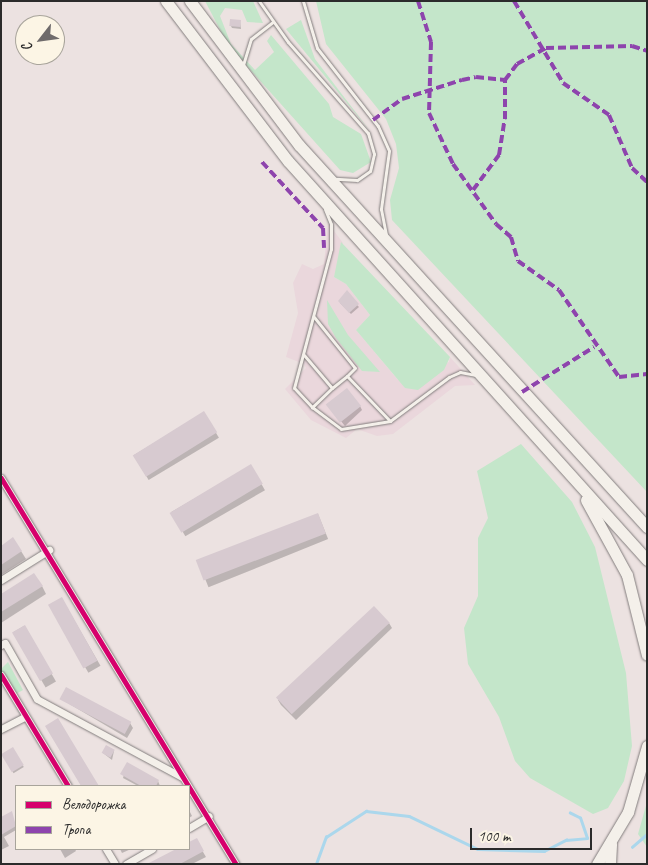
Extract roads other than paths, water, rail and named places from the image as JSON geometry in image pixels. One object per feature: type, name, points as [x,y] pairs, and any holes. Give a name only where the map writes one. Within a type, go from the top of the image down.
[{"type":"highway","points":[[165,1],[322,199],[647,560]]},
{"type":"highway","points":[[190,1],[211,34],[241,73],[331,179],[647,527]]},
{"type":"highway","points":[[198,1],[211,34]]},
{"type":"highway","points":[[575,481],[627,575],[647,654]]},
{"type":"highway","points":[[597,864],[612,843],[628,812],[647,746]]},
{"type":"highway","points":[[610,864],[612,843]]},
{"type":"street","points":[[2,477],[48,550],[188,785]]},
{"type":"street","points":[[1,580],[48,550]]},
{"type":"street","points":[[1,645],[5,643],[37,699],[182,777]]},
{"type":"street","points":[[1,675],[67,785]]},
{"type":"street","points":[[1,729],[25,717]]},
{"type":"street","points":[[190,789],[209,816],[236,864]]},
{"type":"street","points":[[190,827],[209,816]]},
{"type":"street","points":[[107,850],[115,864]]},
{"type":"street","points":[[126,864],[150,850]]},
{"type":"lane","points":[[259,1],[273,22],[368,133],[374,154],[370,171],[357,180],[331,179]]},
{"type":"lane","points":[[304,1],[317,48],[378,126],[389,151],[381,209],[388,242]]},
{"type":"lane","points":[[241,73],[251,39],[273,22]]},
{"type":"lane","points":[[322,199],[331,224],[331,249],[294,388],[312,407],[341,429],[390,421],[449,377],[460,372],[483,377]]},
{"type":"lane","points":[[312,407],[355,368],[314,316]]},
{"type":"lane","points":[[304,355],[332,388]]},
{"type":"lane","points":[[347,376],[390,421]]},
{"type":"waterway","points":[[316,864],[326,837],[366,811],[409,816],[478,849],[544,851],[566,840],[587,838],[580,818],[570,813]]},
{"type":"waterway","points":[[632,847],[647,834]]}]
